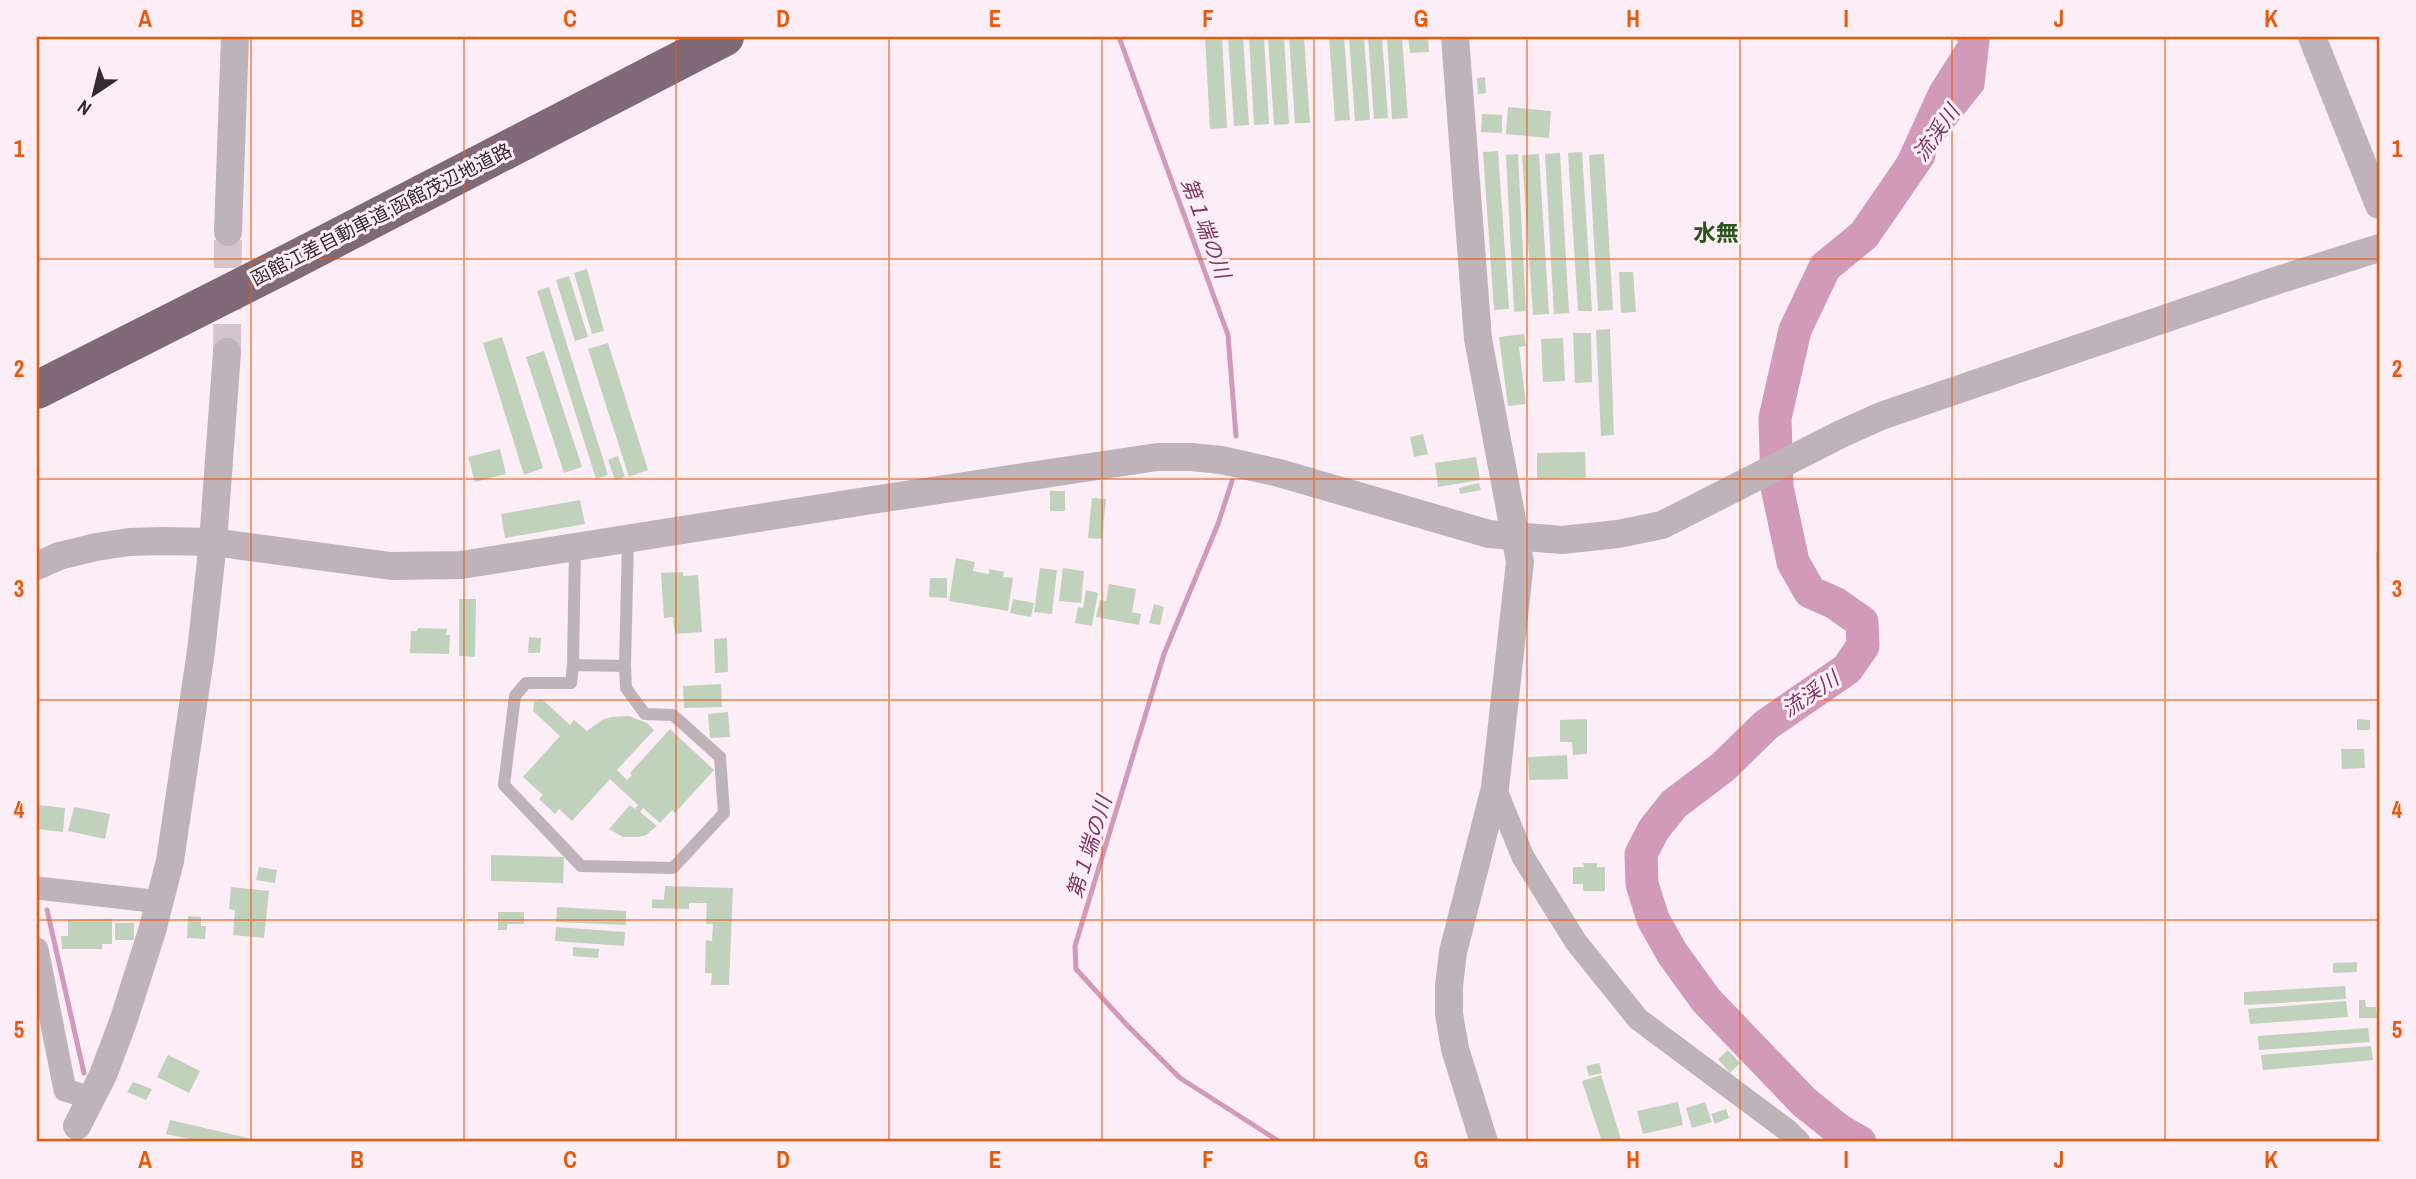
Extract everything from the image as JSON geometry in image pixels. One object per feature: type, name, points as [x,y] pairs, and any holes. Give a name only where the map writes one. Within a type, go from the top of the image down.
[{"type":"highway","name":"函館江差自動車道;函館茂辺地道路","points":[[37,390],[725,37]]},
{"type":"street","points":[[228,232],[235,37]]},
{"type":"street","points":[[1455,37],[1478,339],[1520,562],[1496,788],[1453,952],[1449,986],[1449,1014],[1455,1049],[1484,1142]]},
{"type":"street","points":[[2312,37],[2379,205]]},
{"type":"street","points":[[37,566],[72,553],[129,541],[213,541],[391,566],[461,565],[1157,457],[1221,460],[1279,473],[1489,534],[1562,540],[1638,531],[1662,525],[1881,416],[2379,248]]},
{"type":"street","points":[[77,1134],[123,1022],[161,902],[170,862],[201,651],[213,541],[227,352]]},
{"type":"street","points":[[1496,788],[1522,858],[1576,942],[1638,1019],[1787,1130],[1799,1142]]},
{"type":"street","points":[[37,888],[161,902]]},
{"type":"street","points":[[37,949],[65,1090],[91,1098]]},
{"type":"lane","points":[[575,547],[571,683],[526,684],[515,696],[504,785],[581,866],[673,868],[724,813],[720,757],[673,715],[645,714],[626,688],[628,538]]},
{"type":"lane","points":[[573,665],[625,666]]},
{"type":"water","points":[[1954,37],[1990,37],[1984,89],[1896,199],[1889,176],[1930,86],[1958,42]]},
{"type":"building","points":[[1205,37],[1222,37],[1227,128],[1210,129]]},
{"type":"building","points":[[1228,37],[1243,37],[1249,125],[1234,126]]},
{"type":"building","points":[[1249,37],[1264,37],[1269,124],[1254,125]]},
{"type":"building","points":[[1268,37],[1284,37],[1289,124],[1274,125]]},
{"type":"building","points":[[1289,37],[1304,37],[1310,123],[1295,123]]},
{"type":"building","points":[[1329,37],[1344,37],[1350,120],[1335,121]]},
{"type":"building","points":[[1349,37],[1364,37],[1370,120],[1355,121]]},
{"type":"building","points":[[1368,37],[1382,37],[1388,118],[1374,119]]},
{"type":"building","points":[[1387,37],[1402,37],[1408,118],[1392,119]]},
{"type":"building","points":[[1408,37],[1428,37],[1429,52],[1410,53]]},
{"type":"building","points":[[1485,77],[1486,93],[1478,94],[1477,78]]},
{"type":"building","points":[[1508,107],[1551,111],[1549,138],[1506,134]]},
{"type":"building","points":[[1482,114],[1502,115],[1502,133],[1481,132]]},
{"type":"building","points":[[1498,151],[1509,309],[1494,310],[1483,152]]},
{"type":"building","points":[[1582,152],[1592,311],[1578,311],[1568,153]]},
{"type":"building","points":[[1560,153],[1569,313],[1554,314],[1545,154]]},
{"type":"building","points":[[1518,154],[1526,311],[1514,312],[1506,155]]},
{"type":"building","points":[[1539,154],[1549,314],[1533,315],[1522,155]]},
{"type":"building","points":[[1604,154],[1613,310],[1598,311],[1589,155]]},
{"type":"building","points":[[587,269],[604,331],[592,334],[574,273]]},
{"type":"building","points":[[1619,272],[1633,272],[1636,312],[1621,313]]},
{"type":"building","points":[[569,276],[588,337],[575,341],[556,280]]},
{"type":"building","points":[[549,287],[608,475],[596,479],[537,291]]},
{"type":"building","points":[[1610,329],[1614,435],[1601,436],[1596,330]]},
{"type":"building","points":[[1573,333],[1591,333],[1592,382],[1575,383]]},
{"type":"building","points":[[1524,334],[1526,346],[1519,347],[1526,404],[1508,406],[1499,337]]},
{"type":"building","points":[[502,337],[543,468],[524,475],[483,343]]},
{"type":"building","points":[[1563,338],[1565,381],[1543,382],[1541,339]]},
{"type":"building","points":[[608,343],[648,470],[629,477],[588,349]]},
{"type":"building","points":[[544,351],[582,467],[564,473],[526,357]]},
{"type":"building","points":[[1423,434],[1428,454],[1414,457],[1410,437]]},
{"type":"building","points":[[500,449],[506,474],[475,482],[468,457]]},
{"type":"building","points":[[1585,452],[1586,478],[1537,479],[1537,453]]},
{"type":"building","points":[[618,456],[625,477],[615,480],[608,460]]},
{"type":"building","points":[[1476,457],[1480,480],[1438,487],[1435,463]]},
{"type":"building","points":[[1479,483],[1481,490],[1460,494],[1459,488]]},
{"type":"building","points":[[1050,491],[1065,491],[1065,511],[1050,511]]},
{"type":"building","points":[[1092,498],[1106,499],[1102,539],[1088,538]]},
{"type":"building","points":[[580,500],[585,524],[505,538],[501,514]]},
{"type":"building","points":[[2376,552],[2379,552],[2379,594],[2377,594]]},
{"type":"building","points":[[956,558],[975,562],[973,571],[989,574],[989,569],[1004,572],[1003,577],[1013,578],[1008,611],[949,601]]},
{"type":"building","points":[[1040,568],[1057,570],[1052,614],[1034,612]]},
{"type":"building","points":[[1063,568],[1084,571],[1081,603],[1059,601]]},
{"type":"building","points":[[683,572],[683,576],[698,575],[702,632],[675,634],[673,617],[664,618],[661,573]]},
{"type":"building","points":[[930,578],[947,578],[947,598],[929,597]]},
{"type":"building","points":[[1109,584],[1136,589],[1132,612],[1141,614],[1139,625],[1096,617],[1100,600],[1106,601]]},
{"type":"building","points":[[1086,590],[1098,593],[1092,626],[1075,623],[1078,607],[1083,608]]},
{"type":"building","points":[[459,599],[476,599],[475,657],[459,656]]},
{"type":"building","points":[[1013,599],[1034,603],[1031,617],[1010,613]]},
{"type":"building","points":[[1154,604],[1164,607],[1160,625],[1149,623]]},
{"type":"building","points":[[418,628],[447,629],[446,635],[450,635],[449,654],[410,653],[411,631],[417,631]]},
{"type":"building","points":[[529,637],[541,638],[540,653],[528,653]]},
{"type":"building","points":[[727,638],[728,672],[715,673],[714,639]]},
{"type":"building","points":[[721,684],[722,707],[684,708],[683,686]]},
{"type":"building","points":[[543,700],[570,725],[574,720],[587,731],[611,717],[629,716],[647,723],[654,730],[617,770],[627,780],[632,775],[630,773],[670,729],[714,770],[675,813],[672,810],[660,823],[643,808],[640,812],[657,826],[646,835],[623,837],[609,829],[630,805],[635,809],[638,805],[610,779],[572,821],[559,809],[555,814],[539,799],[543,795],[523,777],[560,736],[533,711],[534,702]]},
{"type":"building","points":[[728,712],[730,737],[710,738],[708,714]]},
{"type":"building","points":[[1587,719],[1587,754],[1573,755],[1572,742],[1560,742],[1560,720]]},
{"type":"building","points":[[2357,719],[2370,720],[2370,730],[2357,730]]},
{"type":"building","points":[[2341,749],[2364,749],[2365,768],[2342,769]]},
{"type":"building","points":[[1567,755],[1568,779],[1529,780],[1528,757]]},
{"type":"building","points":[[37,805],[65,808],[63,832],[37,829]]},
{"type":"building","points":[[74,807],[110,814],[105,839],[68,831]]},
{"type":"building","points":[[491,855],[564,857],[563,883],[491,881]]},
{"type":"building","points":[[1583,863],[1597,863],[1597,867],[1605,867],[1605,891],[1583,891],[1583,884],[1573,884],[1573,867],[1584,867]]},
{"type":"building","points":[[259,867],[277,870],[275,883],[256,880]]},
{"type":"building","points":[[665,886],[733,888],[729,985],[711,985],[712,973],[705,973],[706,940],[712,941],[713,924],[706,924],[707,903],[689,903],[689,909],[652,908],[652,899],[664,900]]},
{"type":"building","points":[[231,887],[269,891],[264,938],[233,935],[235,910],[229,909]]},
{"type":"building","points":[[557,907],[626,911],[626,925],[556,922]]},
{"type":"building","points":[[498,912],[524,912],[524,924],[507,924],[507,930],[498,930]]},
{"type":"building","points":[[188,916],[201,917],[201,926],[206,926],[205,939],[187,938]]},
{"type":"building","points":[[112,919],[112,944],[102,944],[102,949],[62,949],[61,936],[68,936],[68,920]]},
{"type":"building","points":[[115,923],[134,923],[134,940],[115,940]]},
{"type":"building","points":[[556,927],[625,932],[624,946],[555,941]]},
{"type":"building","points":[[573,947],[599,949],[598,958],[573,956]]},
{"type":"building","points":[[2357,962],[2357,972],[2333,973],[2333,963]]},
{"type":"building","points":[[2345,986],[2346,999],[2244,1005],[2244,992]]},
{"type":"building","points":[[2359,1000],[2365,1000],[2366,1007],[2376,1007],[2377,1018],[2359,1018]]},
{"type":"building","points":[[2346,1001],[2348,1017],[2250,1024],[2248,1009]]},
{"type":"building","points":[[2368,1028],[2370,1042],[2259,1050],[2258,1036]]},
{"type":"building","points":[[2371,1046],[2373,1060],[2263,1070],[2261,1055]]},
{"type":"building","points":[[1728,1050],[1740,1063],[1730,1073],[1718,1059]]},
{"type":"building","points":[[168,1055],[200,1071],[189,1093],[157,1077]]},
{"type":"building","points":[[1599,1063],[1602,1073],[1589,1076],[1586,1066]]},
{"type":"building","points":[[1601,1075],[1622,1142],[1602,1142],[1582,1081]]},
{"type":"building","points":[[133,1082],[152,1089],[146,1100],[127,1092]]},
{"type":"building","points":[[1678,1102],[1683,1125],[1643,1134],[1637,1111]]},
{"type":"building","points":[[1705,1102],[1712,1122],[1692,1128],[1686,1108]]},
{"type":"building","points":[[1726,1109],[1729,1118],[1715,1124],[1711,1114]]},
{"type":"building","points":[[170,1120],[252,1139],[251,1142],[203,1142],[166,1134]]},
{"type":"waterway","name":"第１端の川","points":[[1119,37],[1228,335],[1236,436]]},
{"type":"waterway","name":"流渓川","points":[[1860,1142],[1839,1130],[1804,1102],[1706,1000],[1672,953],[1653,919],[1642,884],[1641,854],[1654,829],[1674,804],[1723,767],[1766,725],[1847,669],[1863,646],[1862,622],[1835,603],[1810,592],[1793,562],[1777,487],[1775,418],[1795,330],[1825,267],[1864,235],[1919,155]]},
{"type":"waterway","name":"第１端の川","points":[[1232,481],[1218,524],[1164,654],[1075,946],[1076,969],[1180,1078],[1280,1142]]},
{"type":"waterway","points":[[47,910],[84,1073]]},
{"type":"tunnel","points":[[227,352],[228,232]]},
{"type":"district","name":"水無","points":[[1716,232]]}]
